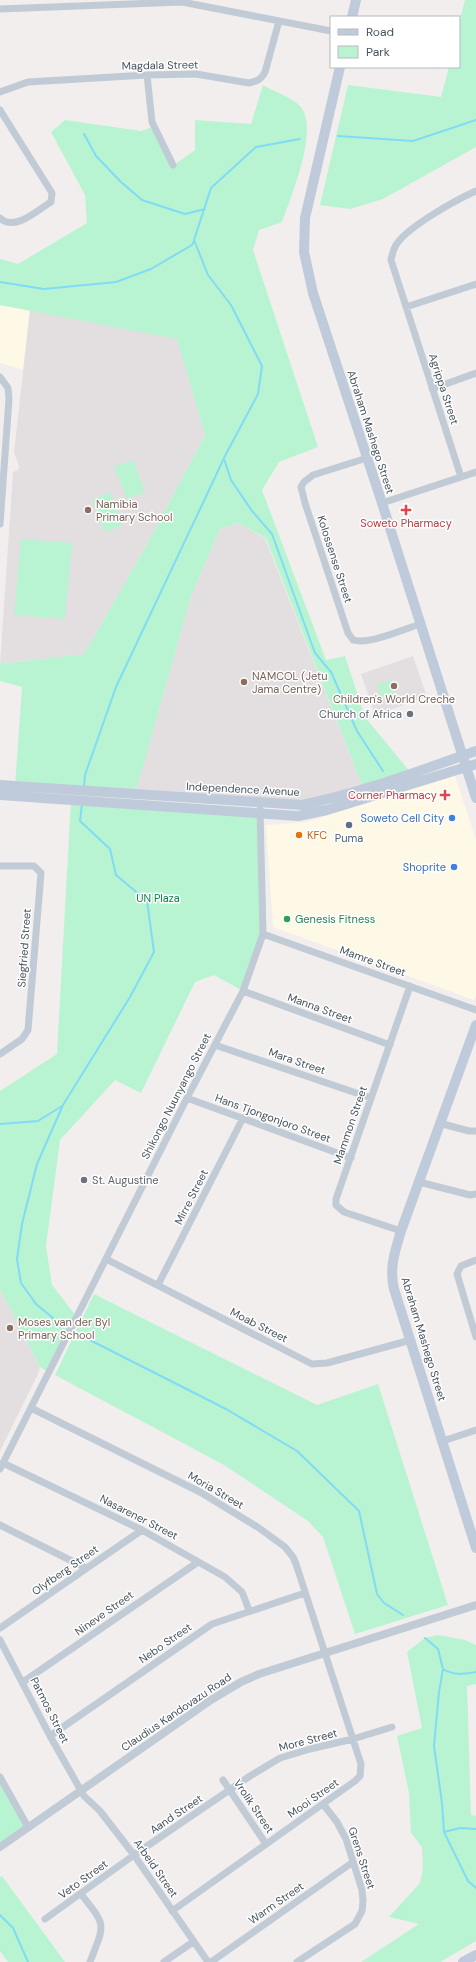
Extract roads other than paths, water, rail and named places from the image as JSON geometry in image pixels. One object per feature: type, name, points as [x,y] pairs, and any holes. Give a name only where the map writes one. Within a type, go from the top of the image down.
[{"type":"main road","points":[[352,16],[356,0]]},
{"type":"main road","name":"Abraham Mashego Street","points":[[340,68],[307,208],[304,252],[313,293],[476,798]]},
{"type":"main road","name":"Independence Avenue","points":[[0,785],[302,805],[323,800],[476,751]]},
{"type":"main road","name":"Independence Avenue","points":[[0,795],[260,814],[306,815],[476,764]]},
{"type":"main road","name":"Abraham Mashego Street","points":[[476,1025],[401,1231],[392,1261],[392,1276],[476,1548]]},
{"type":"main road","points":[[463,1962],[476,1955]]},
{"type":"street","points":[[0,9],[39,4],[182,1],[330,31]]},
{"type":"street","name":"Magdala Street","points":[[0,92],[28,82],[148,75],[196,74],[249,83],[256,82],[265,72],[279,21]]},
{"type":"street","points":[[148,75],[152,122],[173,165]]},
{"type":"street","points":[[0,110],[52,193],[51,202],[19,221],[11,224],[4,222],[0,218]]},
{"type":"street","name":"Agrippa Street","points":[[461,477],[391,260],[396,245],[400,239],[438,211],[476,192]]},
{"type":"street","points":[[406,307],[476,284]]},
{"type":"street","points":[[432,389],[476,373]]},
{"type":"street","points":[[0,524],[9,399],[8,388],[1,378]]},
{"type":"street","name":"Kolossense Street","points":[[367,458],[308,477],[301,487],[305,503],[348,633],[353,640],[359,642],[370,640],[421,624]]},
{"type":"street","points":[[382,503],[476,472]]},
{"type":"street","name":"Shikongo Nuunyango Street","points":[[2,1466],[187,1098],[244,991],[263,934],[260,803]]},
{"type":"street","name":"Siegfried Street","points":[[0,866],[34,866],[41,873],[28,1030],[22,1039],[0,1054]]},
{"type":"street","name":"Mamre Street","points":[[263,934],[476,1010]]},
{"type":"street","name":"Mammon Street","points":[[401,1231],[340,1209],[336,1205],[337,1195],[410,986]]},
{"type":"street","name":"Manna Street","points":[[244,991],[390,1045]]},
{"type":"street","name":"Mara Street","points":[[215,1045],[371,1098]]},
{"type":"street","name":"Hans Tjongonjoro Street","points":[[187,1098],[351,1158]]},
{"type":"street","name":"Mirre Street","points":[[158,1285],[243,1118]]},
{"type":"street","points":[[440,1123],[469,1131],[476,1131]]},
{"type":"street","points":[[419,1182],[470,1195],[476,1194]]},
{"type":"street","name":"Moab Street","points":[[106,1259],[312,1364],[327,1363],[411,1340]]},
{"type":"street","points":[[476,1260],[461,1266],[457,1274],[476,1336]]},
{"type":"street","name":"Moria Street","points":[[30,1408],[200,1492],[259,1528],[290,1552],[296,1564],[324,1653]]},
{"type":"street","points":[[443,1441],[476,1430]]},
{"type":"street","name":"Nasarener Street","points":[[2,1466],[142,1530],[225,1577],[242,1592],[249,1610]]},
{"type":"street","points":[[0,1525],[86,1568]]},
{"type":"street","name":"Olyfberg Street","points":[[0,1628],[142,1530]]},
{"type":"street","name":"Nineve Street","points":[[23,1682],[198,1562]]},
{"type":"street","name":"Nebo Street","points":[[50,1736],[212,1624],[249,1610],[305,1593]]},
{"type":"street","name":"Claudius Kandovazu Road","points":[[0,1847],[199,1708],[241,1682],[260,1674],[324,1653],[476,1605]]},
{"type":"street","name":"Patmos Street","points":[[0,1640],[50,1736],[81,1791]]},
{"type":"street","name":"Mooi Street","points":[[172,1911],[324,1804],[356,1781],[360,1776],[361,1764],[324,1653]]},
{"type":"street","name":"More Street","points":[[230,1790],[280,1758],[392,1727]]},
{"type":"street","points":[[0,1777],[28,1828]]},
{"type":"street","name":"Vrolik Street","points":[[223,1780],[266,1844]]},
{"type":"street","name":"Aand Street","points":[[134,1855],[230,1790]]},
{"type":"street","name":"Arbeid Street","points":[[81,1791],[100,1811],[134,1855],[193,1942],[210,1962]]},
{"type":"street","name":"Grens Street","points":[[296,1962],[355,1924],[359,1918],[363,1901],[353,1862],[342,1830],[324,1804]]},
{"type":"street","name":"Veto Street","points":[[45,1920],[134,1855]]},
{"type":"street","name":"Warm Street","points":[[210,1962],[353,1862]]},
{"type":"street","points":[[81,1894],[100,1919],[102,1926],[101,1934],[90,1962]]},
{"type":"street","points":[[164,1962],[193,1942]]},
{"type":"waterway","points":[[338,136],[413,141],[476,120]]},
{"type":"waterway","points":[[84,134],[96,156],[121,182],[142,200],[185,214],[205,209]]},
{"type":"waterway","points":[[84,787],[85,775],[116,687],[226,454],[258,394],[262,366],[231,305],[208,275],[194,240],[211,188],[256,147],[300,139]]},
{"type":"waterway","points":[[0,282],[44,289],[116,282],[151,269],[192,245],[194,241]]},
{"type":"waterway","points":[[224,459],[231,480],[252,511],[272,534],[315,653],[331,672],[357,731],[383,771]]},
{"type":"waterway","points":[[59,1323],[36,1304],[21,1283],[17,1259],[22,1224],[37,1164],[63,1105],[130,997],[154,952],[147,901],[116,875],[110,849],[80,821],[82,804]]},
{"type":"waterway","points":[[0,1124],[38,1121],[62,1106]]},
{"type":"waterway","points":[[76,1333],[226,1409],[297,1451],[359,1511],[377,1594],[384,1603],[403,1615]]},
{"type":"waterway","points":[[425,1638],[438,1649],[443,1669],[439,1692],[434,1746],[442,1803],[444,1832],[468,1881],[476,1888]]},
{"type":"waterway","points":[[443,1669],[455,1674],[476,1672]]},
{"type":"waterway","points":[[444,1832],[460,1828],[476,1829]]},
{"type":"waterway","points":[[0,1915],[13,1928],[28,1962]]},
{"type":"place","name":"Namibia Primary School","points":[[88,510]]},
{"type":"place","name":"Soweto Pharmacy","points":[[406,510]]},
{"type":"place","name":"NAMCOL (Jetu Jama Centre)","points":[[244,682]]},
{"type":"place","name":"Children's World Creche","points":[[394,686]]},
{"type":"place","name":"Church of Africa","points":[[410,714]]},
{"type":"place","name":"Corner Pharmacy","points":[[445,795]]},
{"type":"place","name":"Soweto Cell City","points":[[452,818]]},
{"type":"place","name":"Puma","points":[[349,825]]},
{"type":"place","name":"KFC","points":[[299,835]]},
{"type":"place","name":"Shoprite","points":[[454,867]]},
{"type":"place","name":"Genesis Fitness","points":[[287,919]]},
{"type":"place","name":"St. Augustine","points":[[84,1180]]},
{"type":"place","name":"Moses van der Byl Primary School","points":[[10,1328]]},
{"type":"park label","name":"UN Plaza","points":[[158,898]]}]
